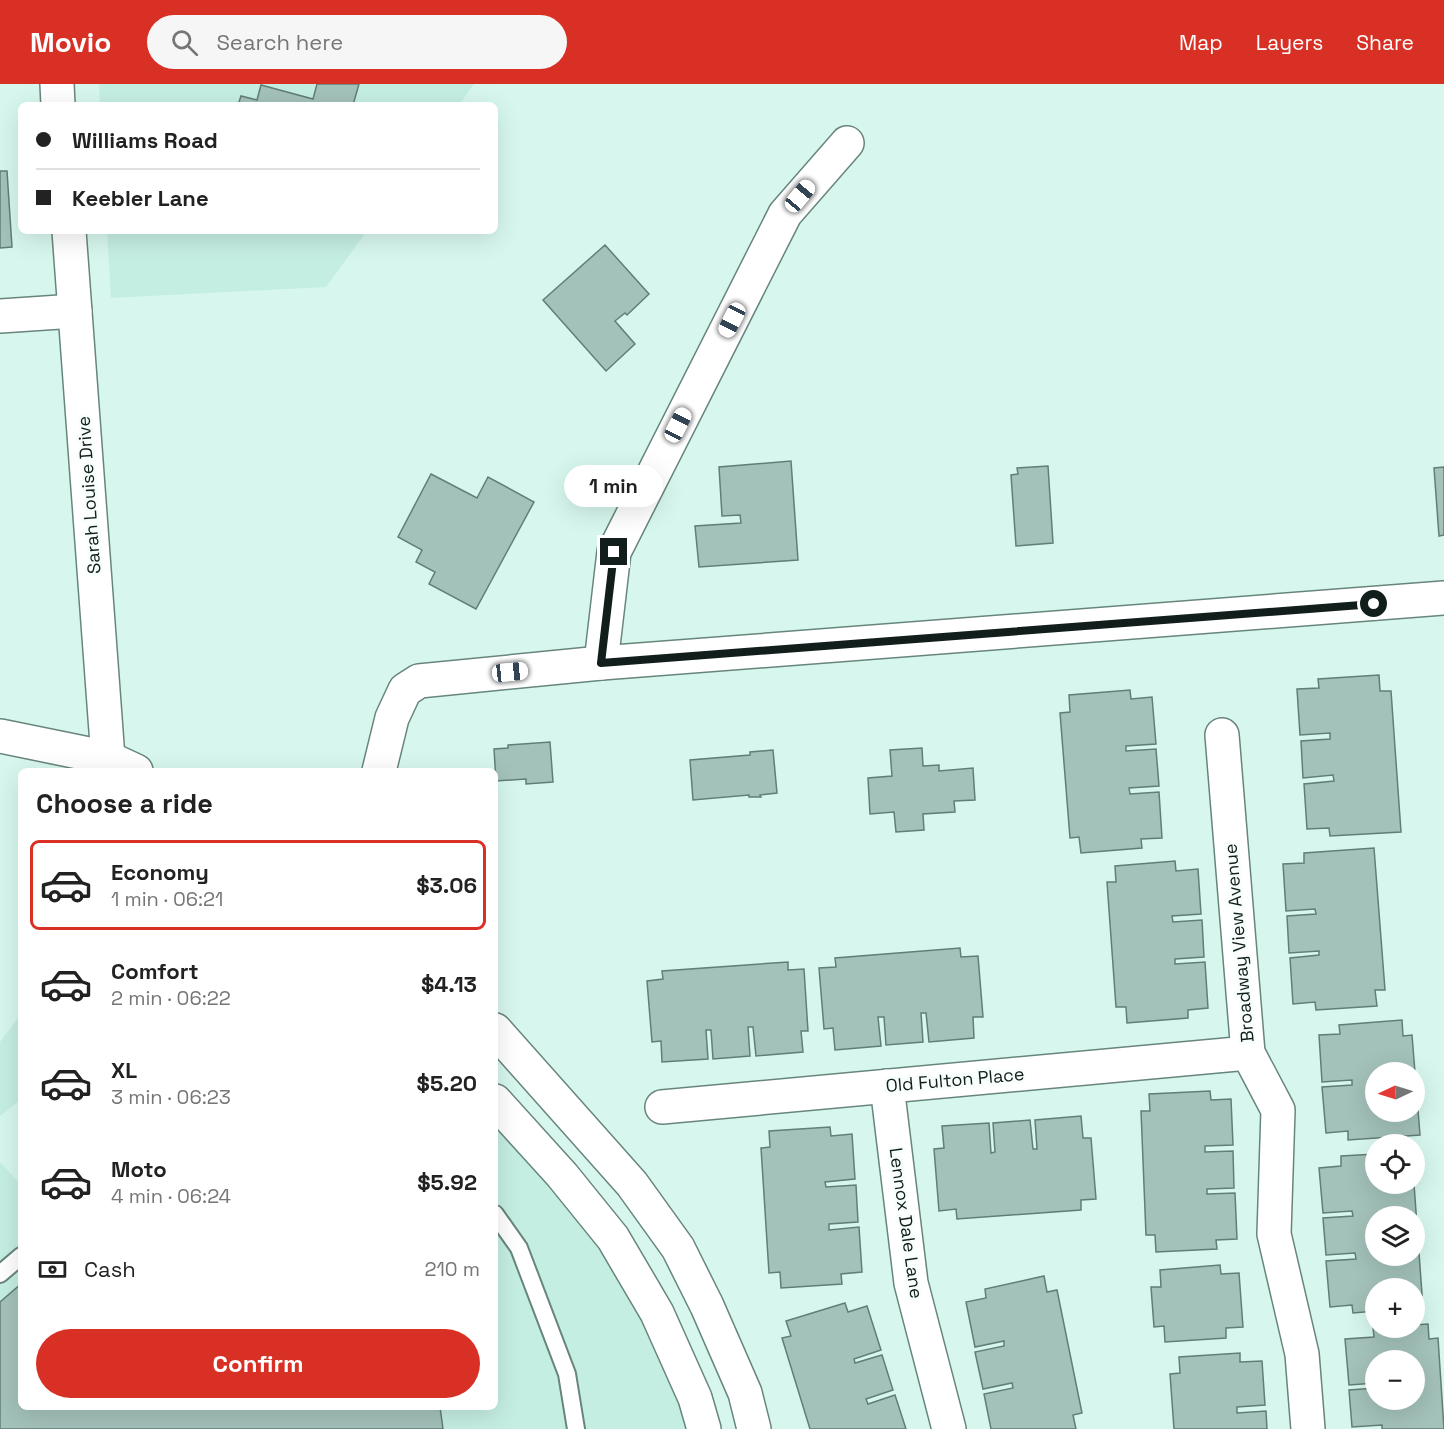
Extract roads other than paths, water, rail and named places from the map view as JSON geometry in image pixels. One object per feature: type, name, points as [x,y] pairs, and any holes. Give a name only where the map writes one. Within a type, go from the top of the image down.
[{"type":"street","points":[[57,84],[58,102]]},
{"type":"street","points":[[601,663],[614,552],[785,214],[846,142]]},
{"type":"street","name":"Sarah Louise Drive","points":[[69,234],[75,311],[122,765]]},
{"type":"street","points":[[0,316],[75,311]]},
{"type":"street","points":[[380,768],[392,718],[405,690],[419,681],[601,663],[1444,598]]},
{"type":"street","name":"Broadway View Avenue","points":[[1222,735],[1248,1053],[1278,1110],[1274,1234],[1302,1354],[1308,1429]]},
{"type":"street","points":[[0,736],[122,765]]},
{"type":"street","points":[[498,1033],[632,1184],[678,1248],[707,1306],[745,1393],[754,1429]]},
{"type":"street","name":"Old Fulton Place","points":[[662,1107],[1248,1053]]},
{"type":"street","name":"Lennox Dale Lane","points":[[887,1086],[911,1283],[949,1429]]},
{"type":"street","points":[[498,1104],[562,1175],[613,1238],[657,1313],[695,1398],[704,1429]]},
{"type":"lane","points":[[498,1218],[519,1248],[567,1374],[576,1429]]},
{"type":"lane","points":[[0,1274],[18,1259]]}]
